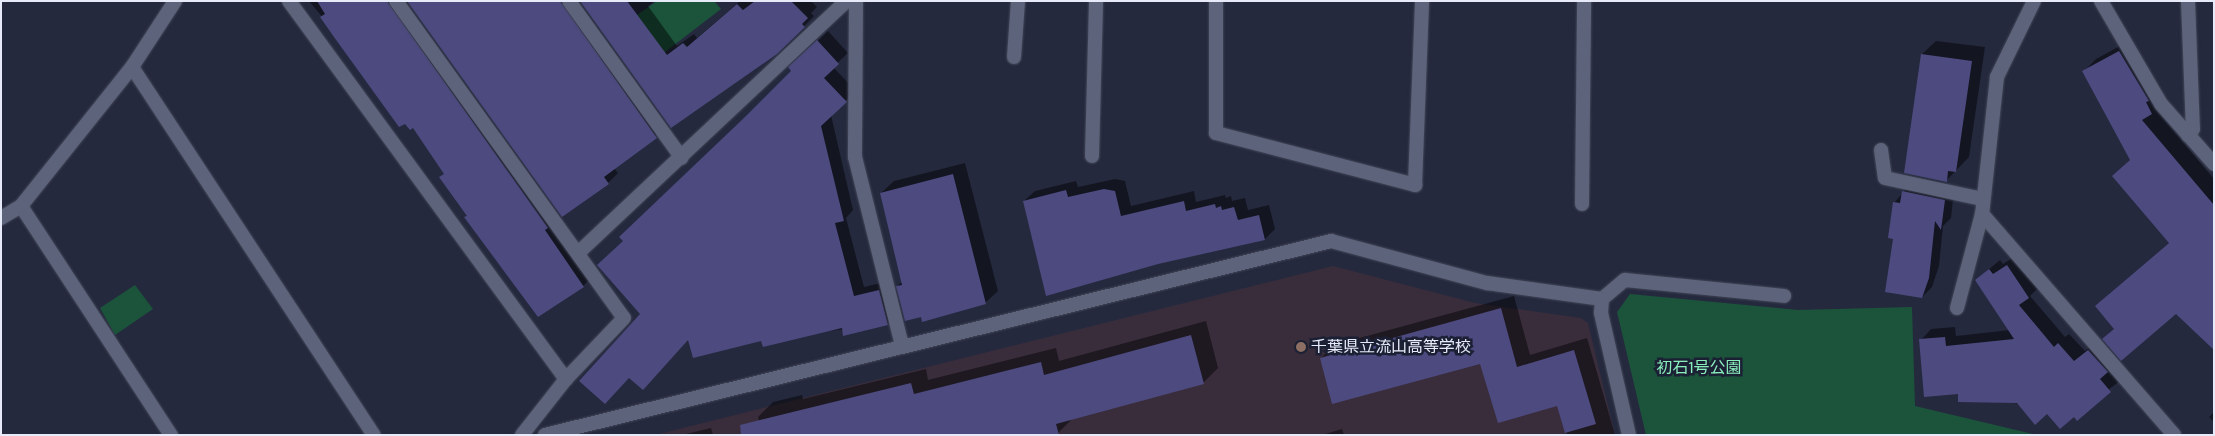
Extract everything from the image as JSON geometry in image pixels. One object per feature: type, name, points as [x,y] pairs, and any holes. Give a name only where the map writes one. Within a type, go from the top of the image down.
[{"type":"street","points":[[1,218],[21,206],[132,67],[175,1]]},
{"type":"street","points":[[289,1],[566,379]]},
{"type":"street","points":[[396,1],[624,318],[566,379],[522,435]]},
{"type":"street","points":[[569,1],[682,158]]},
{"type":"street","points":[[578,253],[682,158],[846,1]]},
{"type":"street","points":[[856,1],[856,157],[902,346]]},
{"type":"street","points":[[1014,57],[1018,1]]},
{"type":"street","points":[[1092,156],[1096,1]]},
{"type":"street","points":[[1216,1],[1216,133],[1415,185],[1422,1]]},
{"type":"street","points":[[1582,204],[1584,1]]},
{"type":"street","points":[[1957,308],[1982,214],[1982,198],[1998,77],[2034,1]]},
{"type":"street","points":[[2101,1],[2162,104],[2214,164]]},
{"type":"street","points":[[2188,1],[2193,128],[2188,135]]},
{"type":"street","points":[[132,67],[374,435]]},
{"type":"street","points":[[1881,150],[1885,178],[1982,198]]},
{"type":"street","points":[[21,206],[171,435]]},
{"type":"street","points":[[1982,214],[2174,435]]},
{"type":"street","points":[[545,435],[1331,241],[1487,283],[1602,299]]},
{"type":"street","points":[[1629,435],[1601,313],[1602,299],[1625,280],[1784,296]]},
{"type":"shaded area","name":"千葉県立流山高等学校","points":[[1333,266],[1475,303],[1581,318],[1588,323],[1615,435],[655,435]]},
{"type":"green space","points":[[657,1],[714,1],[721,9],[635,75],[637,15]]},
{"type":"green space","points":[[135,285],[153,309],[115,335],[100,308]]},
{"type":"green space","name":"初石1号公園","points":[[1630,294],[1798,310],[1912,307],[1915,406],[2037,435],[1646,435],[1617,312]]},
{"type":"building","points":[[317,1],[387,1],[548,228],[545,230],[584,287],[538,317],[464,217],[467,216],[439,177],[444,174],[413,128],[410,130],[405,124],[399,127],[320,17],[325,14]]},
{"type":"building","points":[[407,1],[560,1],[657,138],[604,177],[609,184],[562,217]]},
{"type":"building","points":[[580,1],[627,1],[667,55],[683,43],[687,47],[737,4],[743,10],[755,1],[791,1],[808,18],[802,24],[805,27],[777,54],[671,128]]},
{"type":"building","points":[[817,40],[839,64],[824,78],[847,102],[821,126],[844,221],[835,223],[854,296],[879,290],[888,325],[843,336],[842,328],[763,347],[761,341],[693,358],[688,340],[643,390],[629,378],[605,404],[579,381],[640,314],[597,265],[623,241],[619,237],[745,117],[791,71],[788,67]]},
{"type":"building","points":[[2119,51],[2149,101],[2146,102],[2152,114],[2142,120],[2214,205],[2214,350],[2176,314],[2121,361],[2102,339],[2114,329],[2095,306],[2169,243],[2112,176],[2130,160],[2082,71]]},
{"type":"building","points":[[1921,54],[1972,61],[1956,172],[1948,171],[1947,182],[1904,173]]},
{"type":"building","points":[[953,174],[986,304],[922,322],[921,317],[905,321],[896,286],[902,285],[880,193]]},
{"type":"building","points":[[1104,189],[1115,191],[1121,216],[1184,201],[1186,211],[1215,204],[1216,208],[1221,206],[1222,210],[1234,207],[1238,220],[1259,215],[1265,240],[1158,264],[1046,296],[1023,201],[1066,190],[1068,197]]},
{"type":"building","points":[[1902,191],[1945,200],[1941,230],[1935,221],[1929,278],[1922,298],[1885,292],[1893,239],[1888,238],[1893,202],[1900,203]]},
{"type":"building","points":[[2007,265],[2029,298],[2019,305],[2054,347],[2058,343],[2074,361],[2088,350],[2108,372],[2100,379],[2111,392],[2077,421],[2074,417],[2060,429],[2047,414],[2035,425],[2017,403],[1958,402],[1958,394],[1924,397],[1919,339],[1945,337],[1946,346],[2014,339],[1975,280],[1989,269],[1993,274]]},
{"type":"building","points":[[1501,308],[1517,367],[1574,350],[1596,424],[1565,433],[1557,406],[1498,423],[1480,364],[1332,404],[1320,358]]},
{"type":"building","points":[[1191,335],[1204,384],[1056,424],[1059,435],[741,435],[740,425],[911,383],[914,394],[1041,362],[1044,375]]},
{"type":"place","name":"千葉県立流山高等学校","points":[[1301,347]]}]
